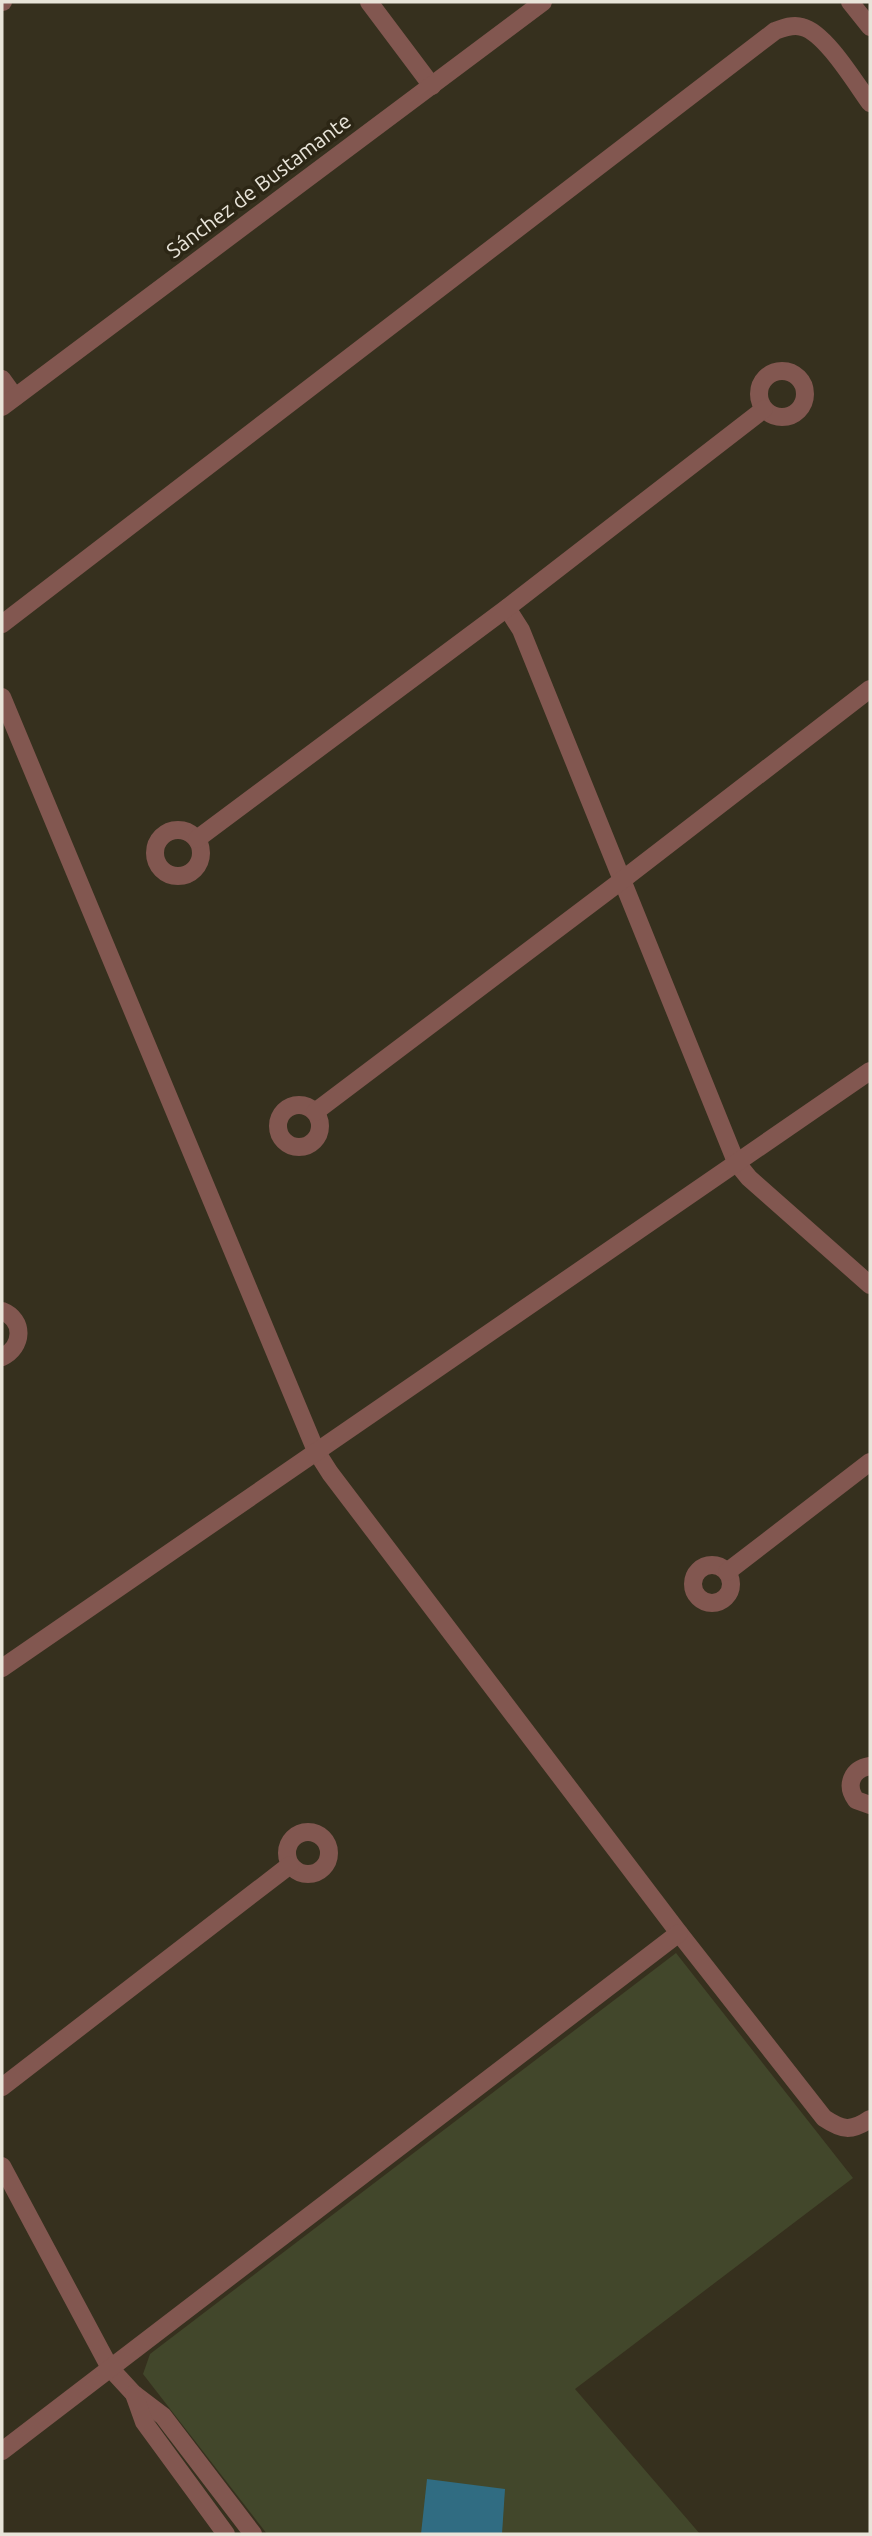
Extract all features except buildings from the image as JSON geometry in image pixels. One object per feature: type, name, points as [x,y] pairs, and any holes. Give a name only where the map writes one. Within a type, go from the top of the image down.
[{"type":"street","points":[[369,2],[432,86]]},
{"type":"street","name":"Sánchez de Bustamante","points":[[8,402],[544,2]]},
{"type":"street","points":[[850,2],[870,27]]},
{"type":"street","points":[[2,624],[775,31],[790,26],[802,27],[818,35],[870,103]]},
{"type":"street","points":[[2,379],[8,402]]},
{"type":"street","points":[[197,839],[507,608],[764,409]]},
{"type":"street","points":[[507,608],[521,630],[737,1162],[750,1178],[870,1284]]},
{"type":"street","points":[[315,1112],[870,689]]},
{"type":"street","points":[[2,697],[316,1451],[330,1474],[679,1933],[824,2118],[839,2129],[852,2128],[870,2119]]},
{"type":"street","points":[[2,1668],[870,1071]]},
{"type":"street","points":[[2,1311],[14,1318],[19,1333],[15,1348],[2,1357]]},
{"type":"street","points":[[727,1572],[870,1462]]},
{"type":"street","points":[[870,1766],[857,1771],[850,1788],[856,1800],[870,1805]]},
{"type":"street","points":[[2,2087],[290,1865]]},
{"type":"street","points":[[2,2451],[679,1933]]},
{"type":"street","points":[[2,2166],[110,2368],[134,2394],[163,2416],[253,2534]]},
{"type":"street","points":[[134,2394],[144,2422],[226,2534]]},
{"type":"green space","points":[[676,1953],[853,2178],[575,2389],[700,2534],[267,2534],[143,2374],[150,2354]]},
{"type":"water","points":[[427,2479],[505,2489],[502,2534],[421,2534]]}]
